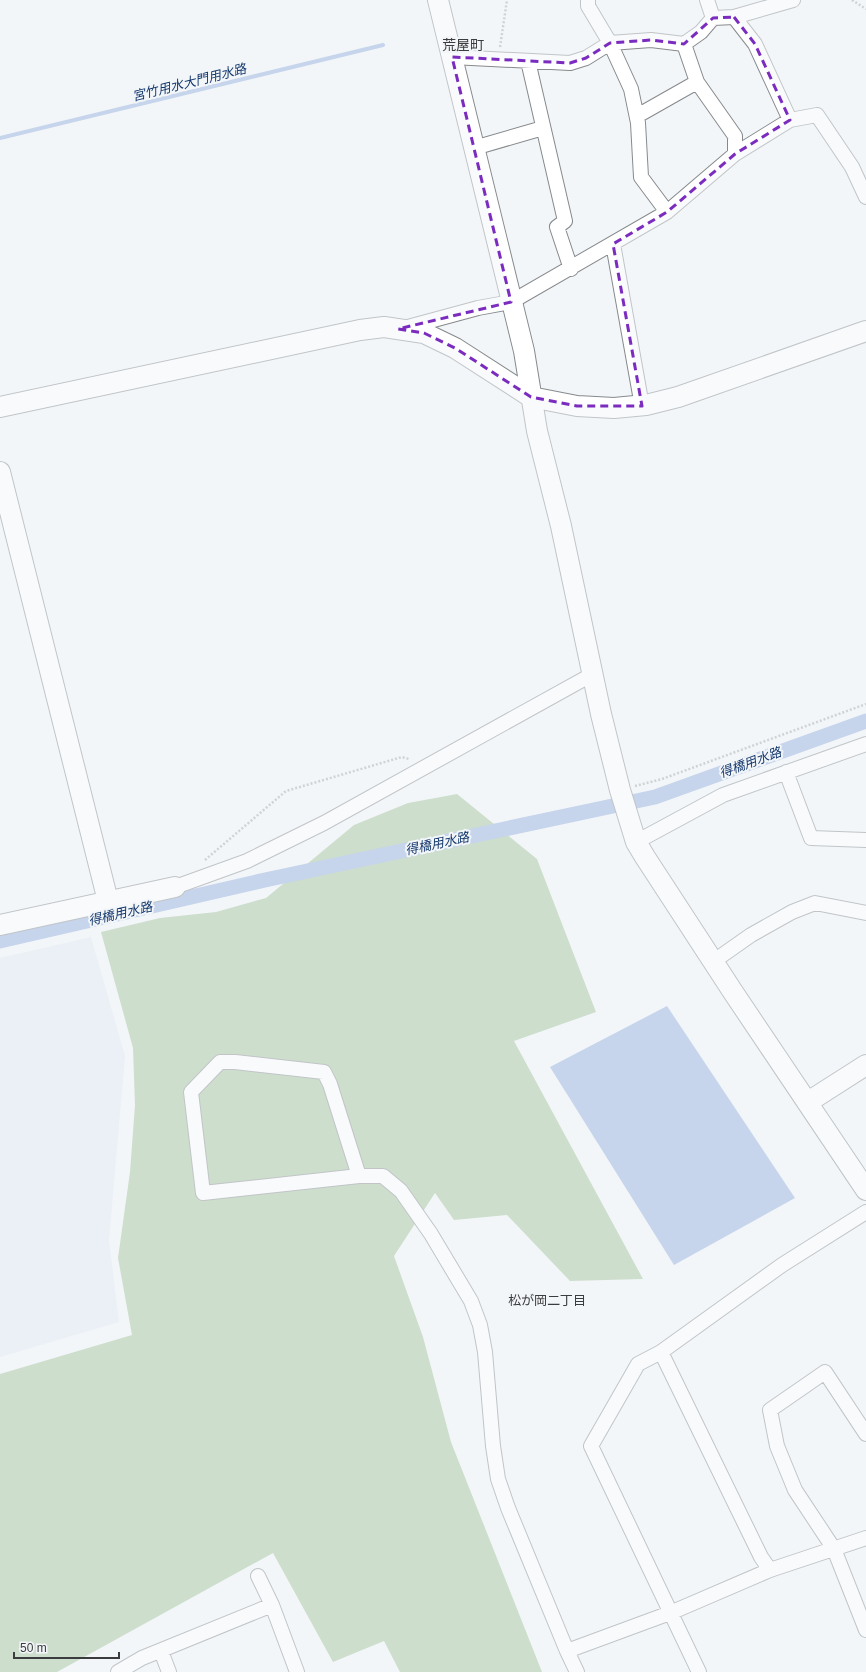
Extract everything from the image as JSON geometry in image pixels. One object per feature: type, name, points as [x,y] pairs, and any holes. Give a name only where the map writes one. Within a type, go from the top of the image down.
[{"type":"street","points":[[438,0],[524,351],[537,431],[561,526],[593,674],[621,793],[636,842],[733,992],[866,1190]]},
{"type":"street","points":[[588,0],[588,6],[610,43],[631,89],[638,123],[641,177],[667,212]]},
{"type":"street","points":[[707,0],[713,18]]},
{"type":"street","points":[[452,57],[570,63],[586,58],[610,43],[651,40],[684,44],[701,32],[713,18],[734,17],[793,0]]},
{"type":"street","points":[[734,17],[755,44],[790,120]]},
{"type":"street","points":[[684,44],[697,82],[735,136],[735,154]]},
{"type":"street","points":[[528,61],[565,221],[557,228],[571,268]]},
{"type":"street","points":[[637,116],[697,82]]},
{"type":"street","points":[[398,329],[478,308],[511,302],[667,212],[735,154],[790,120],[817,115],[852,167],[866,197]]},
{"type":"street","points":[[474,148],[543,128]]},
{"type":"street","points":[[613,244],[642,406]]},
{"type":"street","points":[[0,407],[360,330],[384,327],[424,333],[454,348],[531,396],[577,406],[614,408],[642,406],[678,398],[866,331]]},
{"type":"street","points":[[0,472],[108,901]]},
{"type":"street","points":[[0,925],[174,887],[247,861],[324,823],[593,674]]},
{"type":"street","points":[[636,842],[723,795],[866,744]]},
{"type":"street","points":[[786,772],[811,838],[866,840]]},
{"type":"street","points":[[714,961],[758,931],[792,912],[815,903],[866,913]]},
{"type":"street","points":[[359,1176],[330,1084],[324,1072],[236,1062],[220,1062],[191,1092],[203,1193],[359,1176],[383,1176],[401,1191],[432,1234],[471,1301],[480,1325],[485,1352],[493,1446],[498,1479],[508,1508],[577,1672]]},
{"type":"street","points":[[808,1102],[866,1065]]},
{"type":"street","points":[[699,1672],[591,1446],[638,1364],[661,1352],[782,1264],[866,1212]]},
{"type":"street","points":[[661,1352],[761,1557],[770,1570]]},
{"type":"street","points":[[866,1434],[824,1372],[770,1410],[777,1446],[795,1490],[834,1549],[866,1630]]},
{"type":"street","points":[[567,1651],[670,1613],[770,1570],[866,1538]]},
{"type":"street","points":[[258,1576],[272,1605],[297,1672]]},
{"type":"street","points":[[118,1672],[142,1658],[272,1605]]},
{"type":"street","points":[[161,1650],[169,1672]]},
{"type":"path","points":[[498,59],[507,0]]},
{"type":"path","points":[[852,0],[866,9]]},
{"type":"path","points":[[621,793],[866,704]]},
{"type":"path","points":[[204,862],[286,791],[402,757],[429,765]]},
{"type":"highlighted area","points":[[734,17],[755,44],[790,120],[735,154],[667,212],[613,244],[642,406],[577,406],[531,397],[455,348],[424,333],[398,329],[511,302],[452,57],[570,63],[586,58],[610,43],[651,40],[684,44],[713,18]]},
{"type":"shaded area","points":[[91,937],[125,1056],[109,1240],[119,1322],[0,1357],[0,958]]},
{"type":"green space","points":[[457,794],[537,859],[596,1012],[514,1041],[643,1279],[570,1281],[507,1215],[454,1220],[435,1193],[394,1256],[423,1337],[451,1442],[542,1672],[400,1672],[384,1641],[333,1662],[273,1553],[57,1672],[0,1672],[0,1374],[132,1335],[118,1258],[130,1172],[135,1105],[133,1048],[101,932],[160,918],[216,912],[266,898],[354,825],[408,803]]},
{"type":"water","points":[[667,1006],[795,1198],[674,1265],[550,1067]]},
{"type":"waterway","name":"宮竹用水大門用水路","points":[[0,138],[383,45]]},
{"type":"waterway","name":"得橋用水路","points":[[0,941],[265,880],[655,797],[866,721]]},
{"type":"district","name":"荒屋町","points":[[463,45]]},
{"type":"district","name":"松が岡二丁目","points":[[547,1300]]}]
